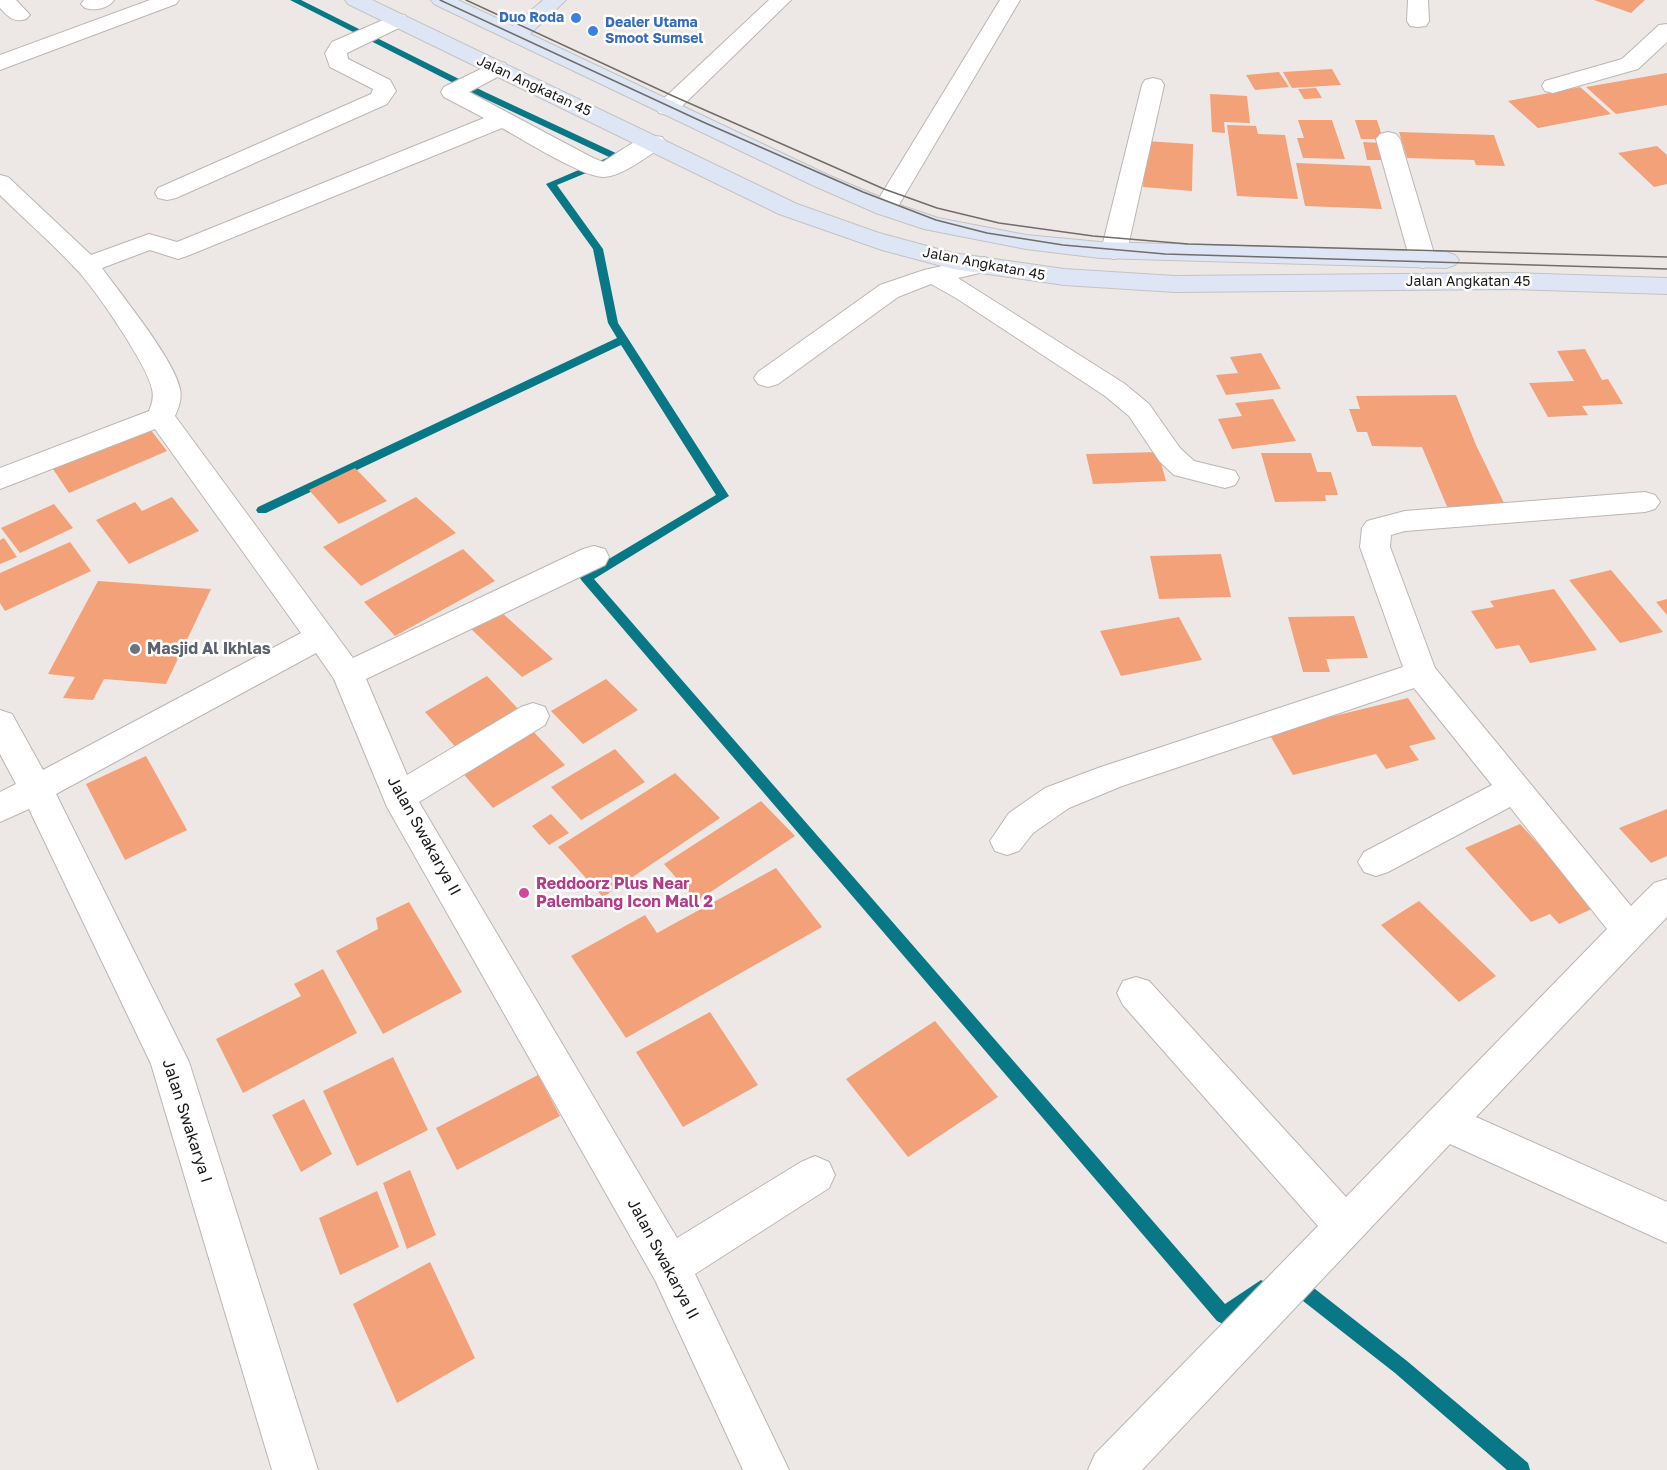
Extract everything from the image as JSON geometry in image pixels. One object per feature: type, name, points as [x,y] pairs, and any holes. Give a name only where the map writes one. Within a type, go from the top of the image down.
[{"type":"main road","name":"Jalan Angkatan 45","points":[[355,0],[654,142],[788,209],[847,231],[925,254],[1071,279],[1121,283],[1512,281],[1667,286]]},
{"type":"main road","name":"Jalan Angkatan 45","points":[[441,0],[490,13],[516,35],[667,108],[829,184],[885,208],[933,224],[1026,242],[1114,251],[1667,266]]},
{"type":"main road","points":[[441,0],[453,16],[456,25],[445,43]]},
{"type":"main road","points":[[516,35],[556,0]]},
{"type":"main road","points":[[788,209],[829,184]]},
{"type":"street","points":[[4,0],[19,15]]},
{"type":"street","points":[[0,63],[169,0]]},
{"type":"street","points":[[667,108],[781,0]]},
{"type":"street","points":[[885,208],[1010,0]]},
{"type":"street","points":[[167,193],[379,99],[385,91],[381,85],[338,62],[336,53],[340,47],[397,20]]},
{"type":"street","points":[[1553,86],[1630,64],[1667,30]]},
{"type":"street","points":[[497,68],[461,86],[502,119],[593,167],[612,168],[654,142]]},
{"type":"street","points":[[1114,251],[1153,85]]},
{"type":"street","points":[[87,265],[149,241],[178,251],[502,119]]},
{"type":"street","points":[[1388,139],[1423,260]]},
{"type":"street","points":[[0,182],[87,265],[157,367],[167,394],[162,417],[0,479]]},
{"type":"street","points":[[768,378],[889,291],[933,275],[984,265]]},
{"type":"street","points":[[933,275],[965,292],[1115,390],[1139,410],[1170,455],[1184,468],[1225,478]]},
{"type":"street","name":"Jalan Swakarya II","points":[[162,417],[348,674],[399,797],[670,1266],[766,1470]]},
{"type":"street","points":[[1629,930],[1421,673],[1375,547],[1377,528],[1405,521],[1645,502]]},
{"type":"street","points":[[348,674],[594,557]]},
{"type":"street","points":[[0,808],[321,636]]},
{"type":"street","points":[[1007,841],[1021,824],[1057,798],[1110,777],[1421,673]]},
{"type":"street","points":[[399,797],[533,716]]},
{"type":"street","name":"Jalan Swakarya I","points":[[0,723],[36,789],[170,1062],[295,1470]]},
{"type":"street","points":[[1376,862],[1514,789]]},
{"type":"street","points":[[1111,1470],[1629,930],[1667,894]]},
{"type":"street","points":[[1136,993],[1344,1227]]},
{"type":"street","points":[[1445,1122],[1667,1223]]},
{"type":"street","points":[[670,1266],[815,1175]]},
{"type":"building","points":[[1594,0],[1645,0],[1631,13]]},
{"type":"building","points":[[1332,69],[1341,85],[1292,88],[1283,72]]},
{"type":"building","points":[[1279,72],[1289,87],[1255,90],[1246,75]]},
{"type":"building","points":[[1667,73],[1667,105],[1616,114],[1586,87]]},
{"type":"building","points":[[1580,87],[1611,114],[1538,128],[1508,101]]},
{"type":"building","points":[[1316,88],[1322,98],[1304,99],[1298,89]]},
{"type":"building","points":[[1210,94],[1247,96],[1250,123],[1224,122],[1225,133],[1212,132]]},
{"type":"building","points":[[1298,120],[1332,120],[1345,159],[1303,158],[1297,138],[1304,138]]},
{"type":"building","points":[[1355,120],[1377,120],[1383,139],[1361,139]]},
{"type":"building","points":[[1227,125],[1256,126],[1258,134],[1285,135],[1298,199],[1237,196]]},
{"type":"building","points":[[1399,132],[1494,135],[1505,166],[1476,165],[1474,160],[1407,158]]},
{"type":"building","points":[[1145,141],[1193,144],[1192,191],[1143,187]]},
{"type":"building","points":[[1363,142],[1380,143],[1384,160],[1367,160]]},
{"type":"building","points":[[1657,146],[1667,155],[1667,184],[1654,187],[1618,153]]},
{"type":"building","points":[[1296,163],[1370,166],[1382,209],[1305,206]]},
{"type":"building","points":[[1585,349],[1602,380],[1608,379],[1623,404],[1582,406],[1588,415],[1548,417],[1529,383],[1574,381],[1557,351]]},
{"type":"building","points":[[1261,353],[1281,389],[1226,395],[1216,375],[1238,373],[1230,357]]},
{"type":"building","points":[[1456,395],[1476,445],[1506,507],[1448,509],[1422,447],[1372,446],[1367,432],[1357,432],[1349,409],[1360,409],[1356,396]]},
{"type":"building","points":[[1273,399],[1296,441],[1232,449],[1218,419],[1242,416],[1235,403]]},
{"type":"building","points":[[150,429],[167,451],[69,493],[53,469]]},
{"type":"building","points":[[1158,452],[1166,481],[1093,484],[1086,454]]},
{"type":"building","points":[[1261,453],[1311,453],[1317,472],[1331,472],[1338,495],[1325,495],[1326,501],[1275,502]]},
{"type":"building","points":[[355,468],[387,501],[339,524],[309,490]]},
{"type":"building","points":[[172,497],[199,531],[129,564],[96,520],[135,502],[142,511]]},
{"type":"building","points":[[416,497],[456,533],[361,586],[323,547]]},
{"type":"building","points":[[54,504],[73,528],[20,553],[1,528]]},
{"type":"building","points":[[4,538],[17,557],[0,564],[0,540]]},
{"type":"building","points":[[70,542],[91,571],[5,611],[0,603],[0,573]]},
{"type":"building","points":[[463,549],[495,581],[395,636],[364,602]]},
{"type":"building","points":[[1221,554],[1231,597],[1159,599],[1150,556]]},
{"type":"building","points":[[1611,570],[1663,632],[1620,643],[1569,580]]},
{"type":"building","points":[[98,581],[211,589],[166,684],[104,679],[93,700],[63,698],[75,677],[48,674]]},
{"type":"building","points":[[1554,589],[1597,650],[1530,663],[1519,645],[1496,649],[1471,611],[1494,607],[1490,601]]},
{"type":"building","points":[[1667,599],[1667,615],[1656,602]]},
{"type":"building","points":[[500,611],[553,659],[522,677],[471,629]]},
{"type":"building","points":[[1354,616],[1368,658],[1326,659],[1330,672],[1303,672],[1288,617]]},
{"type":"building","points":[[1179,617],[1202,660],[1121,676],[1100,631]]},
{"type":"building","points":[[487,676],[523,714],[459,751],[425,712]]},
{"type":"building","points":[[606,679],[638,710],[583,744],[551,711]]},
{"type":"building","points":[[1408,698],[1436,739],[1409,746],[1419,760],[1386,769],[1376,754],[1293,775],[1268,732]]},
{"type":"building","points":[[530,728],[565,765],[493,808],[459,769]]},
{"type":"building","points":[[615,749],[645,782],[581,820],[551,787]]},
{"type":"building","points":[[146,756],[187,830],[125,860],[86,784]]},
{"type":"building","points":[[675,773],[720,818],[603,897],[558,847]]},
{"type":"building","points":[[761,801],[795,836],[697,901],[664,864]]},
{"type":"building","points":[[1667,809],[1667,856],[1651,863],[1619,828]]},
{"type":"building","points":[[551,814],[569,833],[549,845],[532,826]]},
{"type":"building","points":[[1520,824],[1596,907],[1559,924],[1550,914],[1531,922],[1465,848]]},
{"type":"building","points":[[776,868],[822,927],[626,1038],[571,956],[645,915],[657,933]]},
{"type":"building","points":[[1419,901],[1496,976],[1459,1002],[1381,925]]},
{"type":"building","points":[[409,902],[462,992],[383,1034],[336,951],[378,929],[376,918]]},
{"type":"building","points":[[323,969],[357,1033],[243,1093],[216,1039],[301,996],[294,984]]},
{"type":"building","points":[[710,1012],[758,1085],[683,1127],[636,1052]]},
{"type":"building","points":[[935,1021],[998,1097],[908,1157],[846,1079]]},
{"type":"building","points":[[393,1057],[428,1130],[357,1166],[323,1091]]},
{"type":"building","points":[[538,1075],[560,1116],[457,1170],[436,1128]]},
{"type":"building","points":[[304,1099],[332,1154],[301,1172],[272,1115]]},
{"type":"building","points":[[410,1170],[436,1235],[407,1249],[383,1183]]},
{"type":"building","points":[[377,1191],[399,1247],[340,1275],[319,1218]]},
{"type":"building","points":[[430,1262],[475,1358],[397,1403],[353,1304]]},
{"type":"waterway","points":[[294,0],[482,94],[617,157],[551,184],[598,249],[613,323],[723,496],[586,578],[1223,1315],[1261,1289]]},
{"type":"waterway","points":[[262,510],[623,340]]},
{"type":"waterway","points":[[1295,1284],[1401,1367],[1521,1470]]},
{"type":"tram line","points":[[440,0],[703,122],[863,192],[936,220],[987,233],[1063,245],[1165,254],[1667,269]]},
{"type":"tram line","points":[[466,0],[673,96],[884,189],[937,208],[999,223],[1093,236],[1188,244],[1667,257]]},
{"type":"place","name":"Duo Roda","points":[[576,18]]},
{"type":"place","name":"Dealer Utama Smoot Sumsel","points":[[593,31]]},
{"type":"place","name":"Masjid Al Ikhlas","points":[[135,649]]},
{"type":"place","name":"Reddoorz Plus Near Palembang Icon Mall 2","points":[[524,893]]}]
